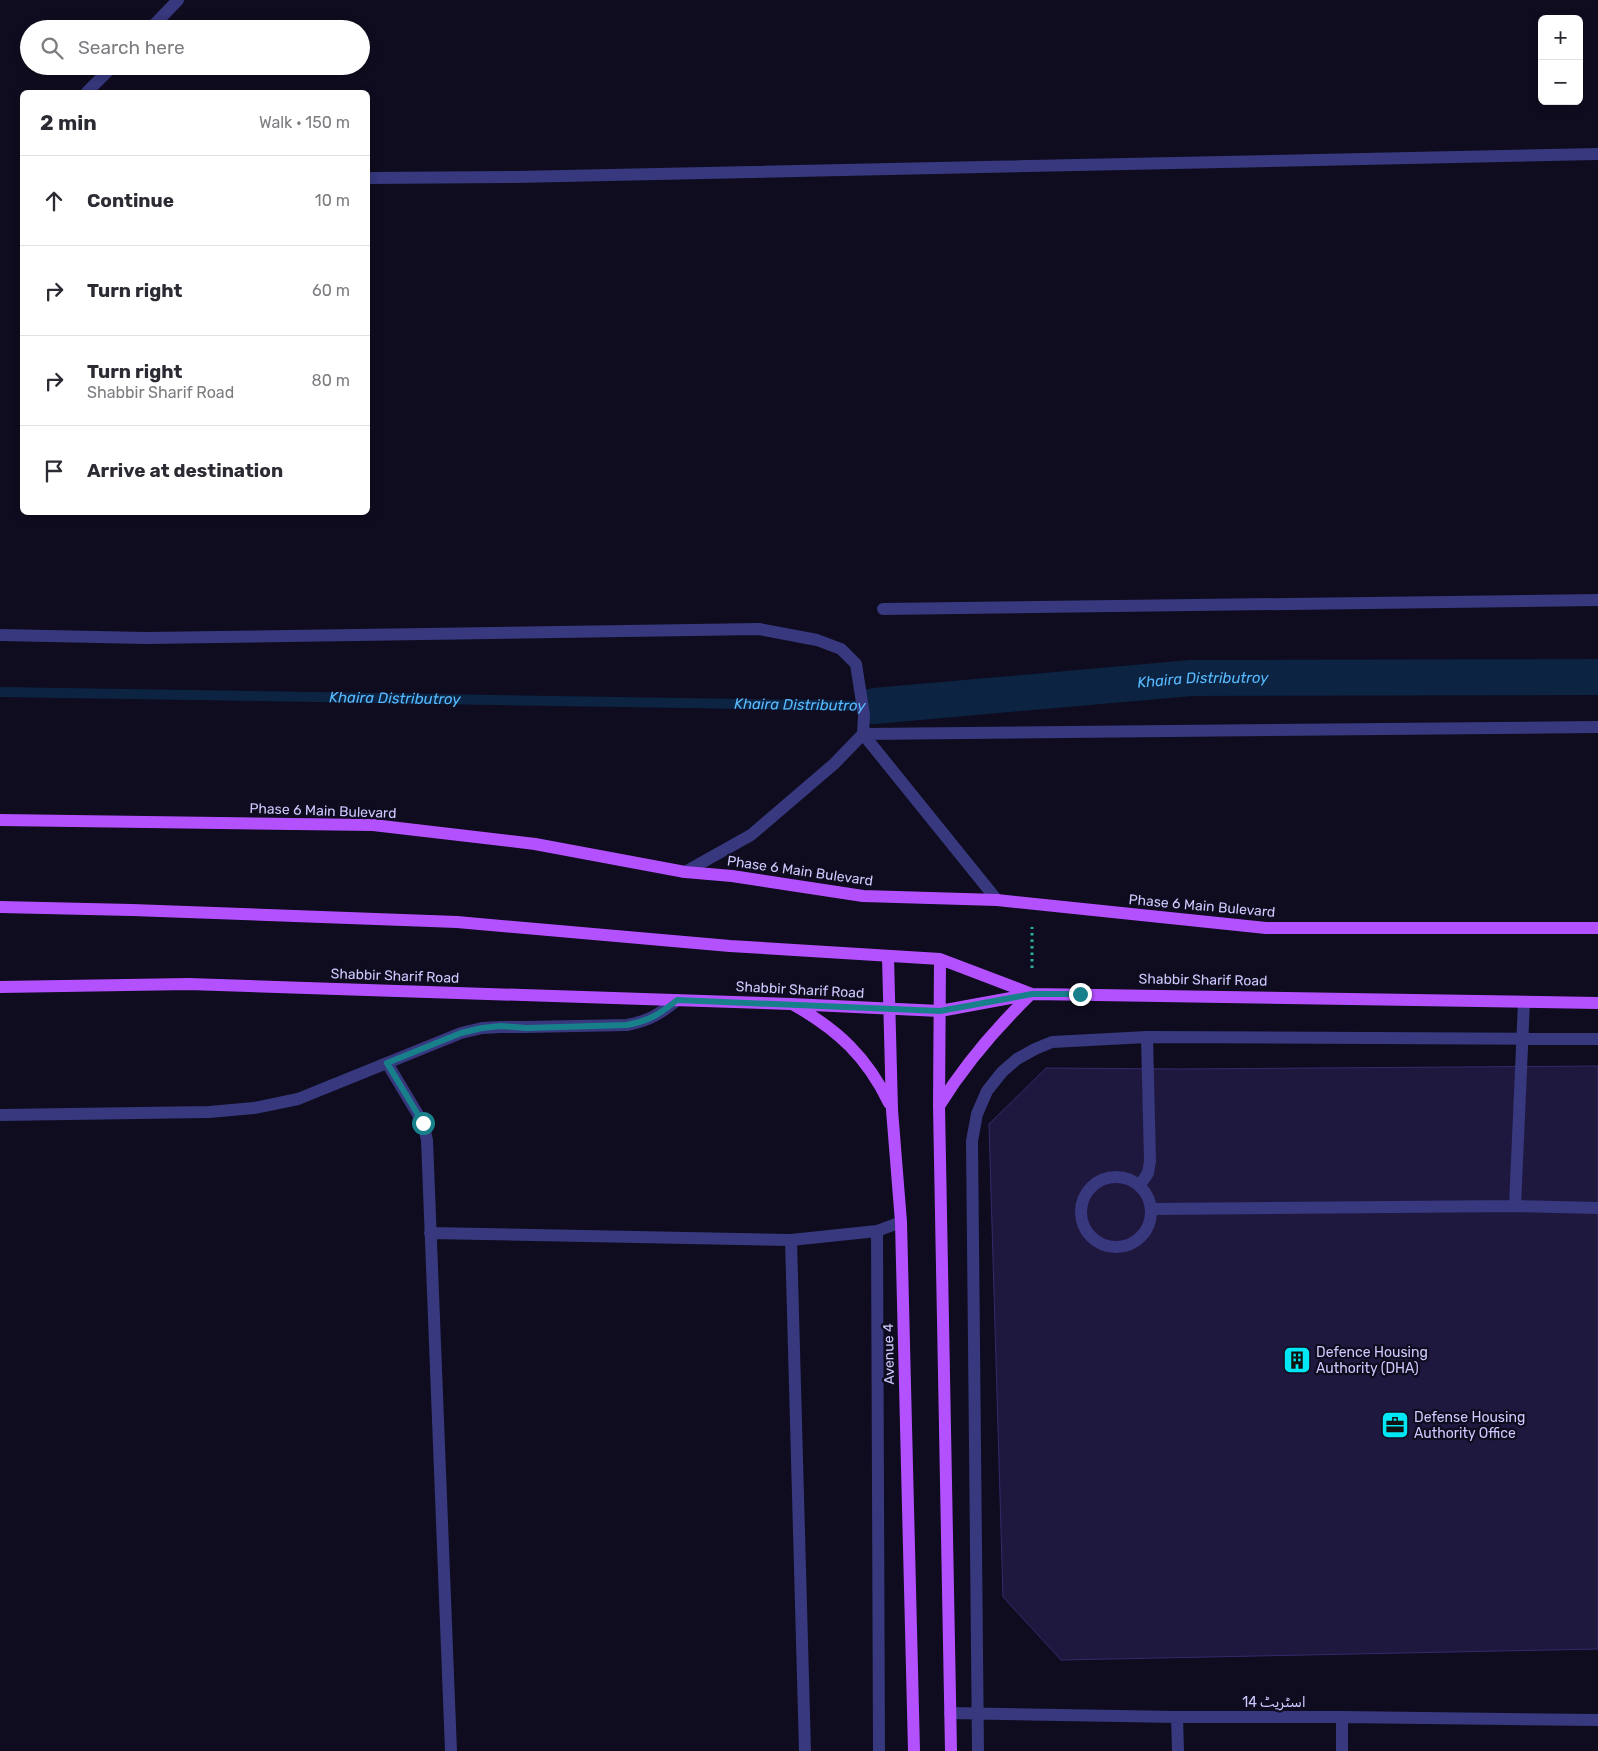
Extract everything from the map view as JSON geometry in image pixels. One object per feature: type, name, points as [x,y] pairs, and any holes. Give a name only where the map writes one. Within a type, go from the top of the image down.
[{"type":"main road","name":"Phase 6 Main Bulevard","points":[[0,820],[372,825],[536,844],[685,872],[732,876],[863,896],[997,900],[1266,928],[1598,928]]},
{"type":"main road","points":[[0,908],[152,910],[457,922],[730,946],[940,959],[1032,994],[985,1043],[939,1106]]},
{"type":"main road","name":"Avenue 4","points":[[888,957],[892,1110],[901,1222],[914,1751]]},
{"type":"main road","points":[[940,959],[939,1106],[951,1751]]},
{"type":"main road","name":"Shabbir Sharif Road","points":[[0,988],[189,984],[791,1004],[940,1011],[1032,994],[1598,1003]]},
{"type":"main road","points":[[791,1004],[836,1032],[854,1049],[870,1067],[892,1110]]},
{"type":"street","points":[[159,20],[178,0]]},
{"type":"street","points":[[89,90],[103,75]]},
{"type":"street","points":[[370,178],[535,177],[1598,154]]},
{"type":"street","points":[[883,609],[1598,600]]},
{"type":"street","points":[[0,635],[146,638],[759,629],[817,640],[841,649],[856,664],[864,715],[863,734],[834,764],[751,835],[685,872]]},
{"type":"street","points":[[863,734],[1598,728]]},
{"type":"street","points":[[863,734],[997,900]]},
{"type":"street","points":[[0,1115],[209,1112],[254,1108],[298,1099],[461,1033],[501,1026],[526,1028],[627,1025],[643,1022],[659,1014],[677,1000]]},
{"type":"street","points":[[1515,1206],[1524,1002]]},
{"type":"street","points":[[1140,1185],[1148,1173],[1150,1161],[1147,1037]]},
{"type":"street","points":[[978,1751],[972,1141],[977,1114],[988,1091],[1002,1072],[1016,1059],[1035,1048],[1052,1042],[1147,1037],[1598,1039]]},
{"type":"street","points":[[387,1063],[423,1123],[427,1140],[452,1751]]},
{"type":"street","points":[[1122,1177],[1140,1185],[1146,1192],[1152,1210],[1148,1228],[1135,1243],[1116,1248],[1097,1243],[1084,1228],[1080,1209],[1087,1191],[1103,1178],[1122,1177]]},
{"type":"street","points":[[1152,1210],[1515,1206],[1598,1208]]},
{"type":"street","points":[[430,1233],[791,1240],[877,1231],[901,1222]]},
{"type":"street","points":[[877,1231],[879,1751]]},
{"type":"street","points":[[791,1240],[805,1751]]},
{"type":"street","name":"اسٹریٹ 14","points":[[950,1712],[1177,1717],[1342,1716],[1598,1720]]},
{"type":"street","points":[[1342,1716],[1342,1751]]},
{"type":"street","points":[[1177,1717],[1178,1751]]},
{"type":"path","points":[[1032,904],[1032,994]]},
{"type":"building","name":"Defence Housing Authority (DHA)","points":[[1598,1066],[1598,1649],[1061,1660],[1003,1597],[989,1124],[1046,1068]]},
{"type":"waterway","name":"Khaira Distributroy","points":[[874,706],[1191,678],[1598,677]]},
{"type":"waterway","name":"Khaira Distributroy","points":[[0,692],[874,706]]},
{"type":"place","name":"Defence Housing Authority (DHA)","points":[[1297,1360]]},
{"type":"place","name":"Defense Housing Authority Office","points":[[1395,1425]]},
{"type":"route","points":[[423,1123],[387,1063],[461,1033],[482,1028],[501,1026],[526,1028],[627,1025],[643,1022],[659,1014],[677,1000],[940,1011],[1032,994],[1080,994]]}]
